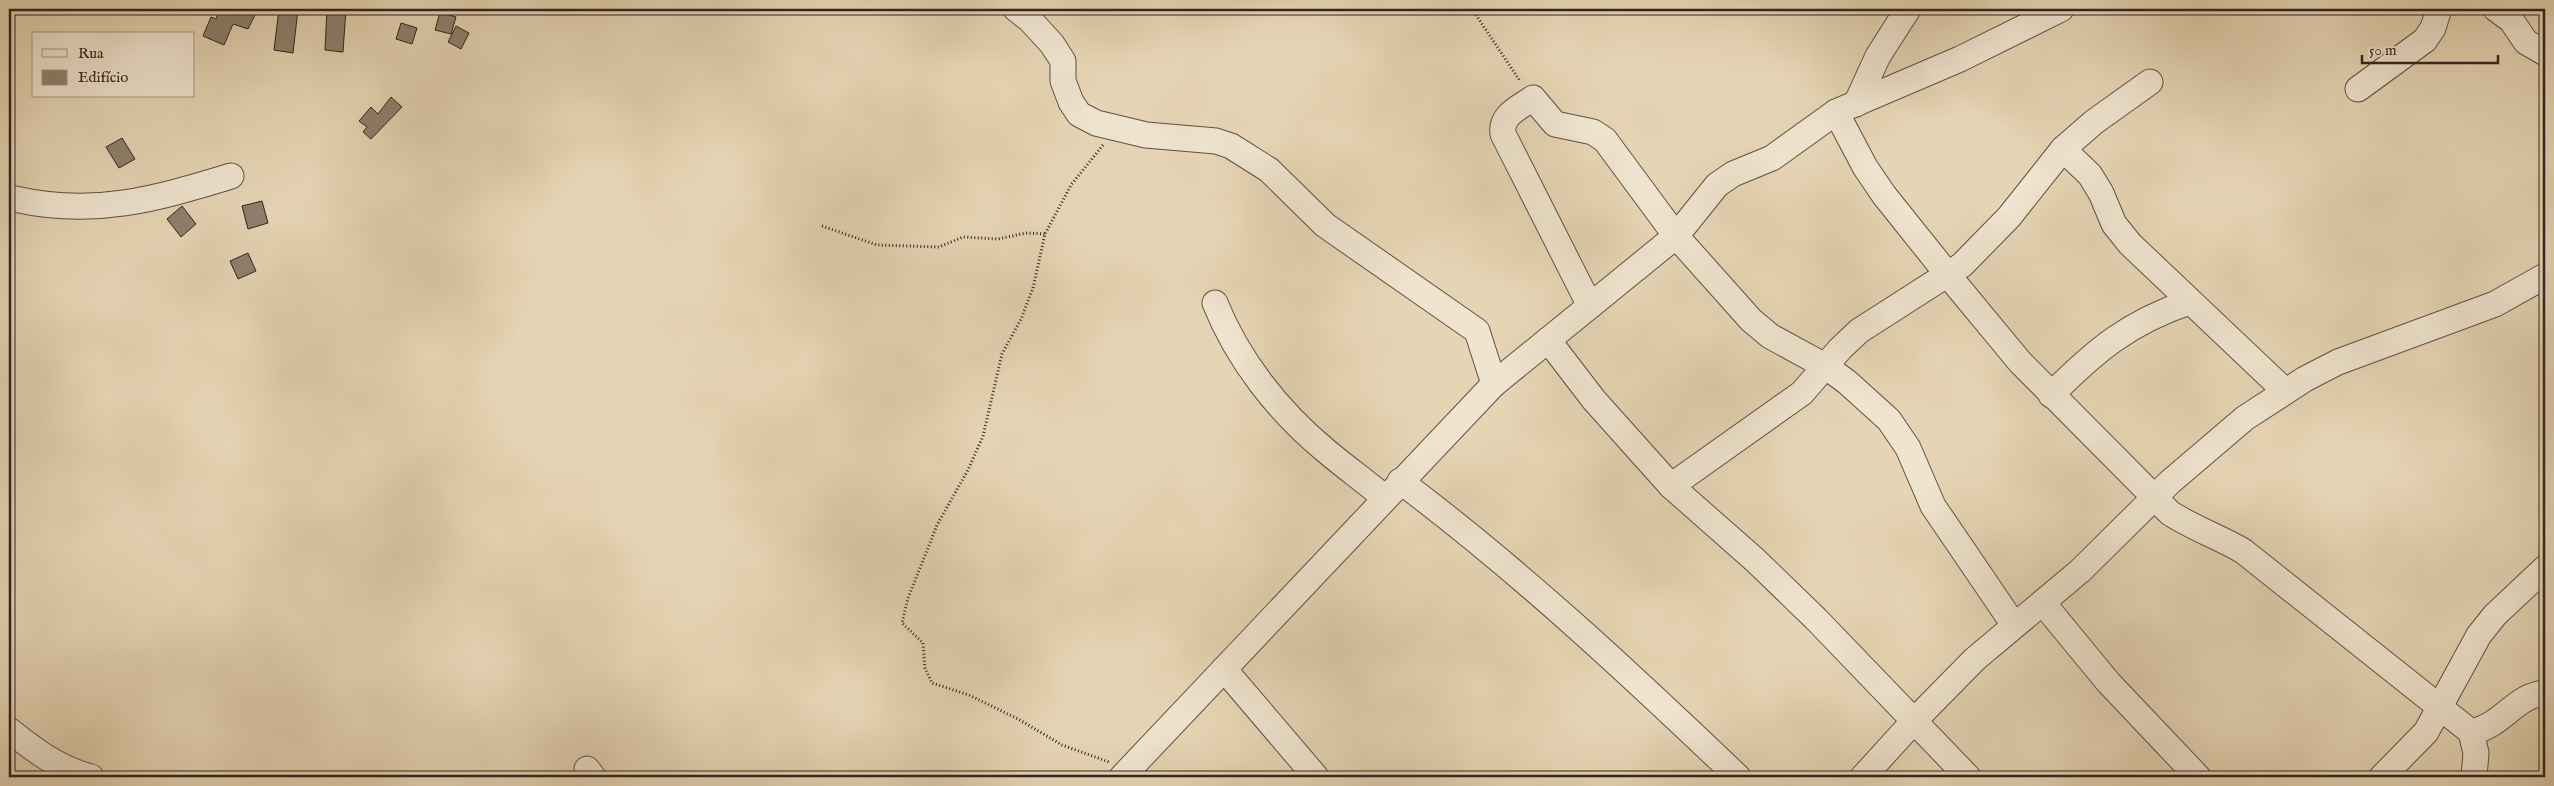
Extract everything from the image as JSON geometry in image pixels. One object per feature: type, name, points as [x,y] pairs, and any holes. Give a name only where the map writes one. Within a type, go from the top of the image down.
[{"type":"street","points":[[1016,9],[1030,20],[1052,44],[1063,61],[1063,81],[1071,102],[1079,114],[1096,123],[1115,128],[1178,139],[1216,141],[1231,146],[1269,170],[1325,225],[1477,330],[1494,384]]},
{"type":"street","points":[[1908,9],[1846,108],[1865,167],[1884,195],[2020,362],[2153,498],[2184,522],[2218,536],[2244,551],[2471,732],[2476,753],[2474,777]]},
{"type":"street","points":[[1126,773],[1494,384],[1676,236],[1717,185],[1734,174],[1772,158],[1846,108],[1960,59],[2061,9]]},
{"type":"street","points":[[2358,89],[2425,40],[2433,28],[2439,9]]},
{"type":"street","points":[[2496,9],[2511,20],[2526,42],[2545,53]]},
{"type":"street","points":[[1671,486],[1802,393],[1859,331],[1948,275],[1979,249],[2009,217],[2064,149],[2094,122],[2150,82]]},
{"type":"street","points":[[1590,306],[1503,134],[1503,122],[1507,116],[1532,98],[1555,124],[1593,132],[1605,140],[1676,236],[1751,320],[1770,336],[1825,366],[1847,382],[1889,420],[1908,448],[1932,506],[2014,625]]},
{"type":"street","points":[[2064,149],[2090,175],[2101,193],[2114,224],[2130,244],[2285,391]]},
{"type":"street","points":[[9,200],[16,199],[74,207],[116,206],[170,194],[231,176]]},
{"type":"street","points":[[1863,777],[1914,720],[1975,659],[2080,571],[2153,498],[2245,418],[2285,391],[2338,362],[2495,304],[2545,276]]},
{"type":"street","points":[[2052,395],[2089,357],[2105,345],[2152,316],[2189,302]]},
{"type":"street","points":[[1215,303],[1237,350],[1279,406],[1324,450],[1470,534],[1630,676],[1738,777]]},
{"type":"street","points":[[1548,340],[1594,400],[1671,486],[1755,560],[1816,619],[1968,777]]},
{"type":"street","points":[[2382,777],[2421,738],[2440,709],[2479,635],[2495,615],[2545,568]]},
{"type":"street","points":[[2043,603],[2108,682],[2198,777]]},
{"type":"street","points":[[1224,669],[1316,777]]},
{"type":"street","points":[[2471,732],[2493,725],[2527,698],[2545,693]]},
{"type":"street","points":[[9,730],[38,753],[74,773],[91,777]]},
{"type":"path","points":[[1472,9],[1532,98]]},
{"type":"path","points":[[1115,128],[1070,185],[1045,234],[1033,288],[1021,319],[1002,354],[983,436],[968,470],[936,525],[908,598],[902,623],[923,643],[925,668],[932,683],[969,695],[1062,744],[1126,773]]},
{"type":"path","points":[[822,226],[877,245],[939,247],[963,237],[998,240],[1026,232],[1045,234]]},
{"type":"building","points":[[220,9],[258,9],[248,29],[233,24],[224,45],[203,36],[211,17],[216,19]]},
{"type":"building","points":[[279,9],[298,9],[293,53],[274,50]]},
{"type":"building","points":[[327,9],[346,9],[343,52],[325,50]]},
{"type":"building","points":[[440,12],[456,17],[451,34],[435,30]]},
{"type":"building","points":[[401,23],[417,28],[412,44],[396,39]]},
{"type":"building","points":[[456,26],[469,33],[461,49],[448,42]]},
{"type":"building","points":[[391,97],[402,107],[371,139],[363,132],[367,127],[359,121],[371,107],[378,114]]},
{"type":"building","points":[[122,138],[135,159],[119,168],[106,147]]},
{"type":"building","points":[[262,201],[268,223],[248,229],[242,206]]},
{"type":"building","points":[[182,206],[196,224],[181,237],[167,219]]},
{"type":"building","points":[[248,253],[256,271],[238,279],[230,261]]}]
